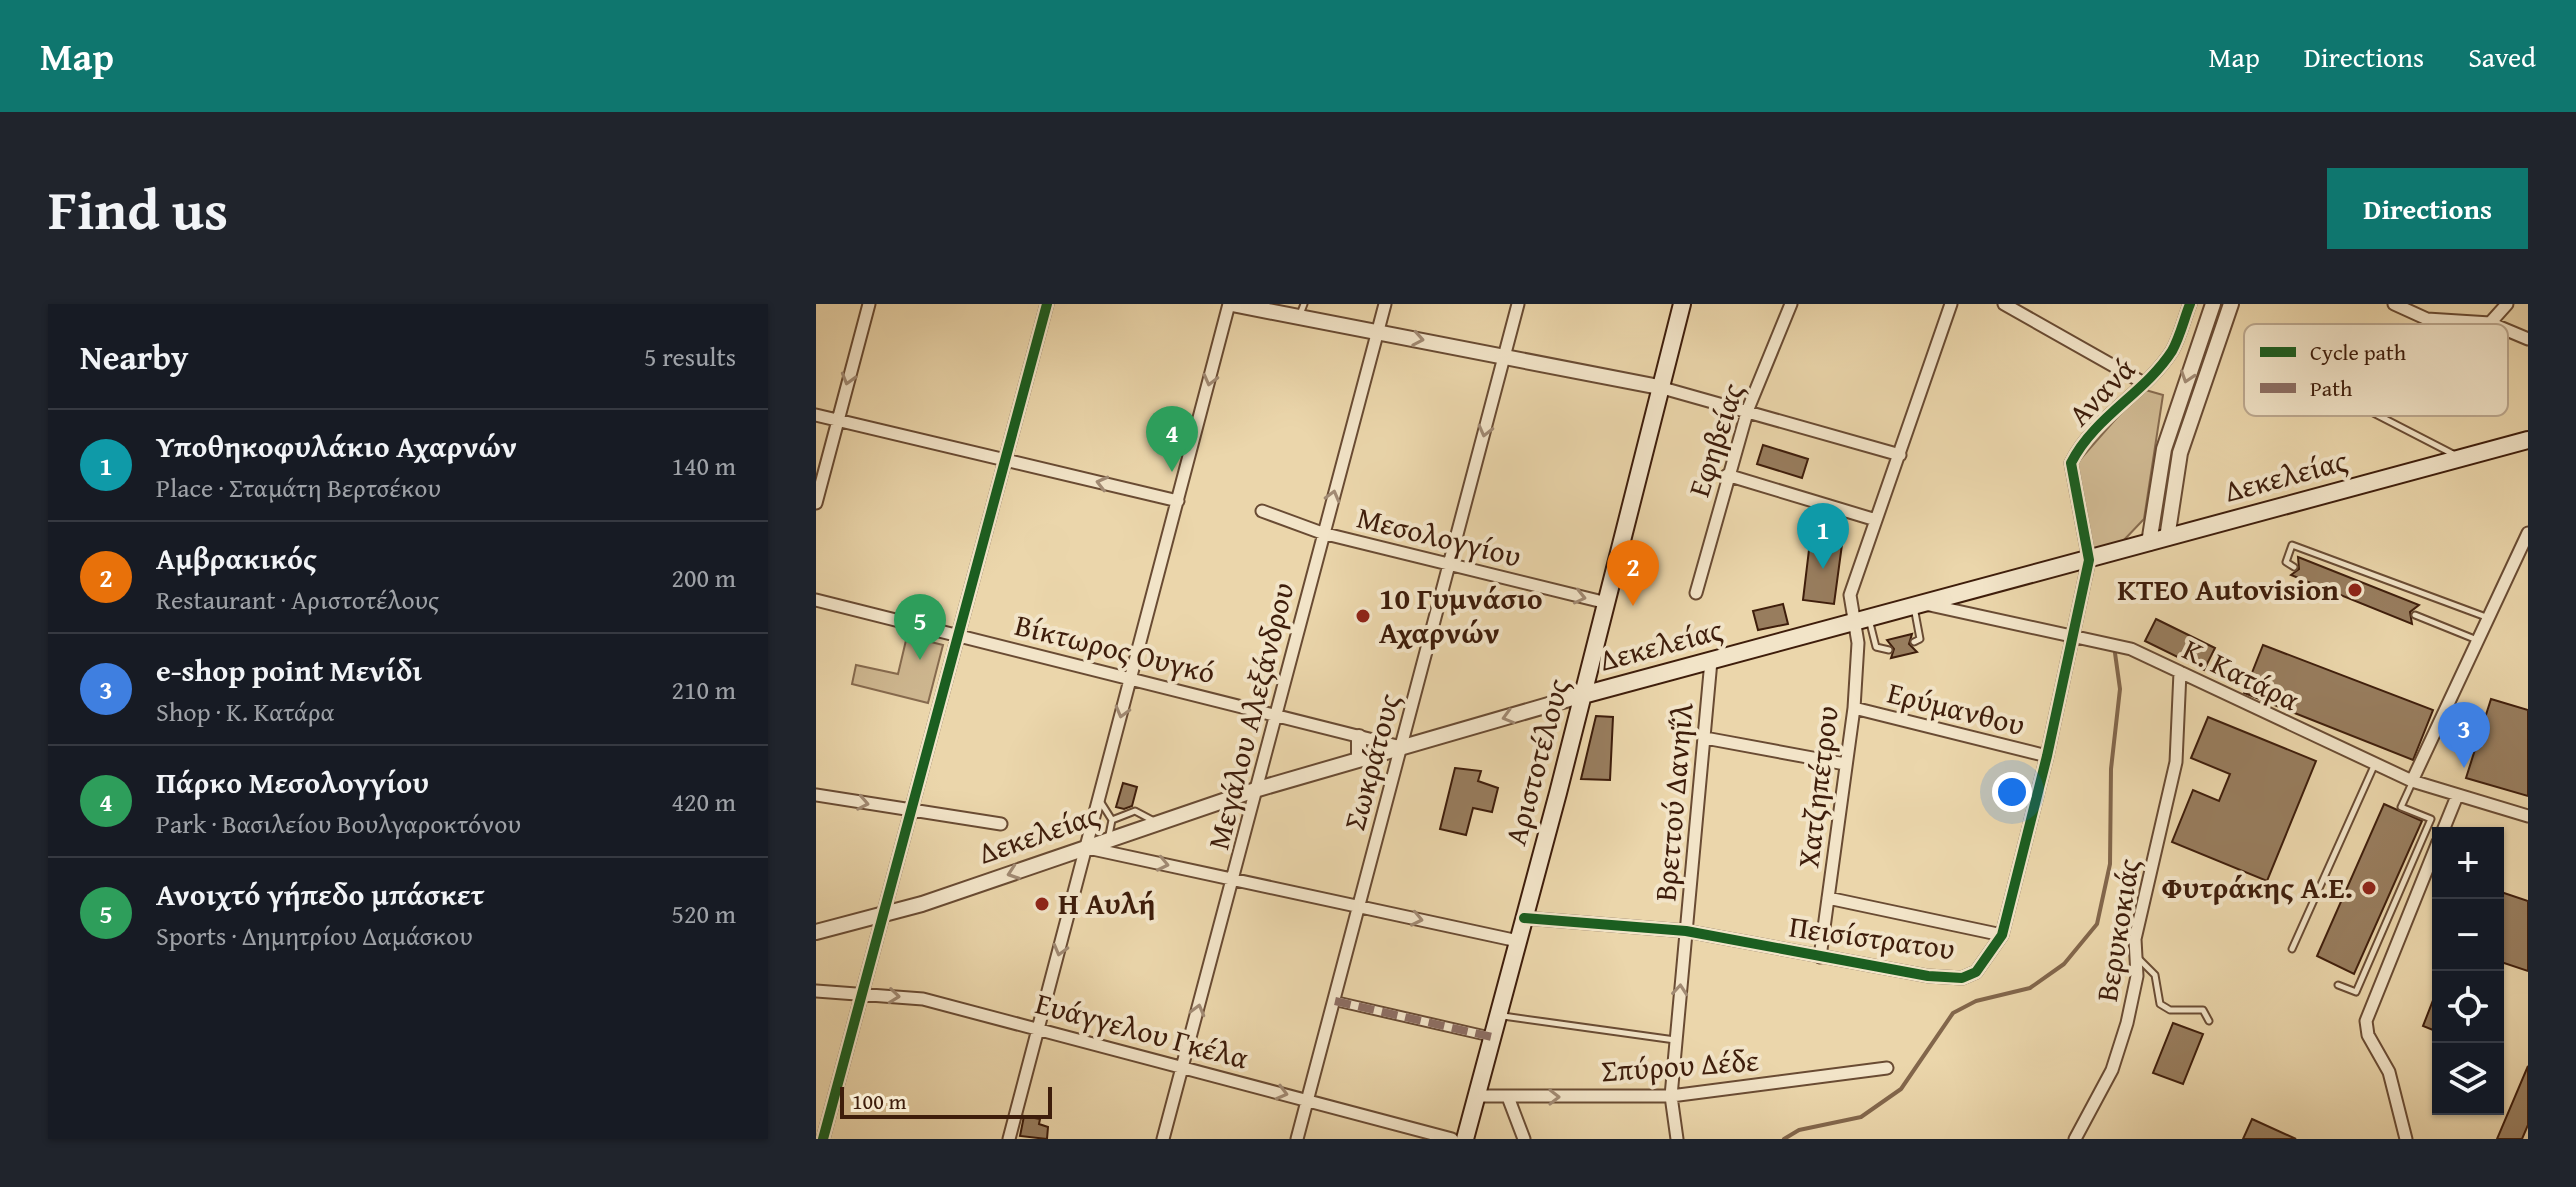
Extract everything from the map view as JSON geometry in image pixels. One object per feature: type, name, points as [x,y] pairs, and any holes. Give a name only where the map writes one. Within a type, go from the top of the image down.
[{"type":"main road","name":"Αριστοτέλους","points":[[1465,1139],[1607,603],[1682,304]]},
{"type":"main road","name":"Δεκελείας","points":[[1583,695],[2528,440]]},
{"type":"street","points":[[816,503],[869,304]]},
{"type":"street","points":[[823,1139],[1047,304]]},
{"type":"street","points":[[1009,1139],[1230,304],[1301,311],[1378,332],[1659,387],[1748,409],[1900,455]]},
{"type":"street","name":"Μεγάλου Αλεξάνδρου","points":[[1163,1139],[1385,304]]},
{"type":"street","name":"Σωκράτους","points":[[1297,1139],[1518,304]]},
{"type":"street","name":"Εφηβείας","points":[[1696,593],[1748,409],[1791,304]]},
{"type":"street","name":"Χατζηπέτρου","points":[[1820,957],[1854,708],[1862,621],[1850,595],[1951,304]]},
{"type":"street","points":[[2004,304],[2142,382]]},
{"type":"street","points":[[2149,543],[2164,449],[2213,304]]},
{"type":"street","points":[[2167,538],[2180,453],[2231,304]]},
{"type":"street","points":[[2394,304],[2427,319],[2490,323],[2507,304]]},
{"type":"street","name":"Ανανά","points":[[2089,560],[2071,463],[2106,418],[2173,349],[2185,306]]},
{"type":"street","points":[[2508,331],[2528,339]]},
{"type":"street","points":[[816,415],[1178,501]]},
{"type":"street","points":[[1727,475],[1876,520]]},
{"type":"street","name":"Μεσολογγίου","points":[[1262,511],[1322,533],[1607,603]]},
{"type":"street","points":[[2412,781],[2491,619],[2528,533]]},
{"type":"street","name":"Πεισίστρατου","points":[[1524,918],[1686,931],[1928,976],[1962,978],[1976,972],[2002,935],[2047,756],[2089,560]]},
{"type":"street","name":"Βίκτωρος Ουγκό","points":[[816,600],[1401,747]]},
{"type":"street","name":"Κ. Κατάρα","points":[[1919,605],[2131,649],[2412,781],[2528,816]]},
{"type":"street","name":"Βρεττού Δανηΐλ","points":[[1677,1139],[1671,1096],[1711,661]]},
{"type":"street","name":"Βερυκοκιάς","points":[[2075,1139],[2112,1070],[2137,976],[2135,939],[2176,762],[2180,672]]},
{"type":"street","name":"Δεκελείας","points":[[816,932],[884,914],[1258,789],[1583,695]]},
{"type":"street","name":"Ερύμανθου","points":[[1854,708],[2047,756]]},
{"type":"street","points":[[1359,737],[1359,759]]},
{"type":"street","points":[[1705,738],[1845,764]]},
{"type":"street","points":[[816,795],[1001,824]]},
{"type":"street","points":[[2444,827],[2457,796]]},
{"type":"street","points":[[1087,848],[1518,941]]},
{"type":"street","points":[[2406,1139],[2389,1072],[2368,1035],[2366,1021],[2432,857]]},
{"type":"street","points":[[1828,898],[2002,935]]},
{"type":"street","name":"Ευάγγελου Γκέλα","points":[[816,991],[923,999],[1039,1027],[1452,1139]]},
{"type":"street","points":[[1335,1001],[1492,1037]]},
{"type":"street","name":"Σπύρου Δέδε","points":[[1476,1096],[1671,1096],[1887,1068]]},
{"type":"street","points":[[1508,1097],[1524,1139]]},
{"type":"lane","points":[[2378,416],[2459,458]]},
{"type":"lane","points":[[2294,567],[2286,562],[2292,545],[2491,619]]},
{"type":"lane","points":[[1914,642],[1920,639],[1919,605]]},
{"type":"lane","points":[[2415,615],[2479,641]]},
{"type":"lane","points":[[1862,621],[1876,647],[1889,650]]},
{"type":"lane","points":[[2292,949],[2374,765]]},
{"type":"lane","points":[[2338,985],[2356,992],[2431,819],[2401,807],[2412,781]]},
{"type":"lane","points":[[1100,800],[1112,820],[1108,840]]},
{"type":"lane","points":[[1112,820],[1135,811],[1155,822]]},
{"type":"lane","points":[[2135,955],[2155,975],[2160,1004],[2170,1010],[2203,1010],[2209,1021]]},
{"type":"lane","points":[[1498,1015],[1675,1040]]},
{"type":"shaded area","points":[[2142,389],[2163,395],[2144,519],[2122,542],[2093,550],[2077,463]]},
{"type":"shaded area","points":[[907,636],[943,645],[928,703],[852,684],[856,665],[898,674]]},
{"type":"building","points":[[1763,445],[1808,459],[1802,478],[1757,464]]},
{"type":"building","points":[[1811,533],[1843,537],[1834,604],[1803,600]]},
{"type":"building","name":"ΚΤΕΟ Autovision","points":[[2298,557],[2419,605],[2410,612],[2412,624],[2291,575],[2299,569]]},
{"type":"building","points":[[1783,604],[1788,624],[1758,630],[1753,611]]},
{"type":"building","points":[[2156,619],[2215,648],[2204,670],[2145,641]]},
{"type":"building","points":[[1912,634],[1909,644],[1917,652],[1891,658],[1894,649],[1887,640]]},
{"type":"building","points":[[2263,645],[2433,710],[2413,760],[2244,693]]},
{"type":"building","points":[[2491,699],[2528,710],[2528,796],[2466,778]]},
{"type":"building","points":[[1596,716],[1613,717],[1610,780],[1581,779]]},
{"type":"building","points":[[2208,717],[2316,761],[2267,881],[2172,842],[2193,790],[2219,801],[2230,774],[2191,758]]},
{"type":"building","points":[[1455,768],[1481,771],[1478,781],[1498,788],[1492,812],[1473,808],[1466,835],[1440,829]]},
{"type":"building","points":[[1123,783],[1137,787],[1132,806],[1124,809],[1116,807]]},
{"type":"building","name":"Φυτράκης Α.Ε.","points":[[2384,804],[2422,821],[2354,974],[2317,956]]},
{"type":"building","points":[[2504,893],[2528,901],[2528,971],[2504,963]]},
{"type":"building","points":[[2432,1003],[2432,1030],[2423,1026]]},
{"type":"building","points":[[2173,1023],[2203,1034],[2183,1084],[2153,1073]]},
{"type":"building","points":[[2528,1066],[2528,1125],[2522,1139],[2497,1139]]},
{"type":"building","points":[[1024,1116],[1040,1119],[1039,1124],[1048,1127],[1047,1139],[1020,1136]]},
{"type":"building","points":[[2252,1119],[2296,1139],[2243,1139]]},
{"type":"waterway","points":[[1784,1139],[1799,1130],[1861,1117],[1901,1089],[1953,1013],[1976,1001],[2030,988],[2064,964],[2097,924],[2110,864],[2111,769],[2120,689],[2115,653]]},
{"type":"marked path","points":[[1335,1001],[1492,1037]]},
{"type":"cycle path","points":[[823,1139],[1047,304]]},
{"type":"cycle path","points":[[1524,918],[1686,931],[1928,976],[1962,978],[1976,972],[2002,935],[2047,756],[2089,560],[2071,463],[2093,432],[2161,366],[2175,346],[2190,304]]},
{"type":"place","name":"Πάρκο Μεσολογγίου","points":[[1172,472]]},
{"type":"place","name":"Υποθηκοφυλάκιο Αχαρνών","points":[[1823,569]]},
{"type":"place","name":"ΚΤΕΟ Autovision","points":[[2355,590]]},
{"type":"place","name":"Αμβρακικός","points":[[1633,606]]},
{"type":"place","name":"10 Γυμνάσιο Αχαρνών","points":[[1363,616]]},
{"type":"place","name":"Ανοιχτό γήπεδο μπάσκετ","points":[[920,660]]},
{"type":"place","name":"e-shop point Μενίδι","points":[[2464,768]]},
{"type":"place","name":"Φυτράκης Α.Ε.","points":[[2369,888]]},
{"type":"place","name":"Η Αυλή","points":[[1042,904]]}]
